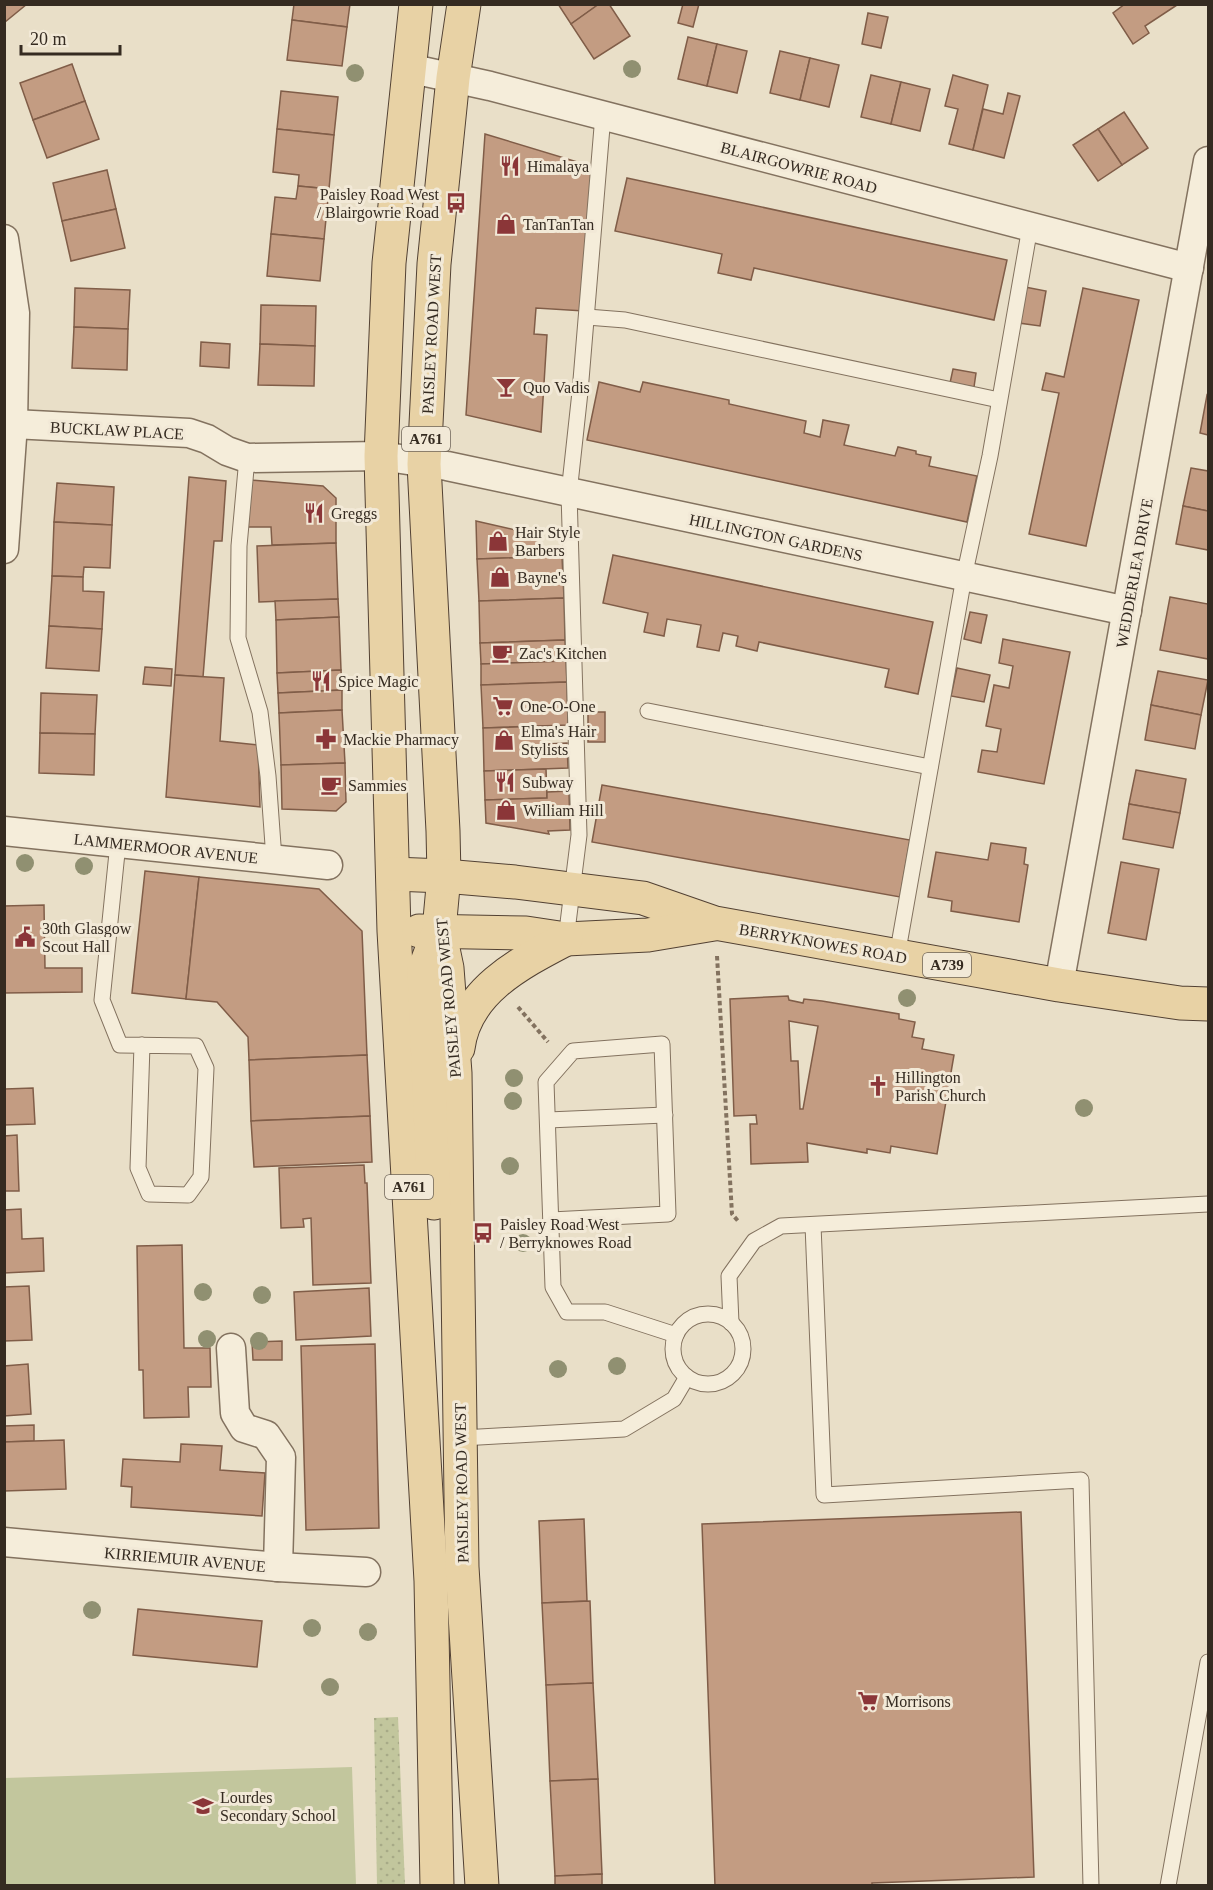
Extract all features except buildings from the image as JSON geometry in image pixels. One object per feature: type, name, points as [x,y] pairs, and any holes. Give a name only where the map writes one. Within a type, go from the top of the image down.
[{"type":"main road","name":"PAISLEY ROAD WEST","points":[[416,4],[389,263],[381,456],[394,931],[432,1607],[437,1886]]},
{"type":"main road","name":"PAISLEY ROAD WEST","points":[[464,4],[453,78],[434,264],[424,464],[443,831],[444,876],[439,930],[447,968],[455,1073],[457,1338],[462,1438],[462,1567],[482,1886]]},
{"type":"main road","name":"BERRYKNOWES ROAD","points":[[393,874],[444,876],[572,888],[643,898],[715,923],[1059,985],[1199,1006]]},
{"type":"main road","points":[[420,1376],[438,1330],[424,970],[439,930],[457,898],[472,889],[496,881]]},
{"type":"main road","name":"BERRYKNOWES ROAD","points":[[394,931],[526,933],[566,939],[648,935],[715,923]]},
{"type":"main road","points":[[455,1073],[460,1031],[478,999],[504,975],[532,956],[566,939]]},
{"type":"street","name":"BLAIRGOWRIE ROAD","points":[[408,68],[490,86],[1189,268]]},
{"type":"street","name":"WEDDERLEA DRIVE","points":[[1059,985],[1209,161]]},
{"type":"street","points":[[4,239],[15,313],[13,424],[4,549]]},
{"type":"street","name":"BUCKLAW PLACE","points":[[13,424],[189,434],[207,439],[234,453],[381,456],[424,464]]},
{"type":"street","name":"HILLINGTON GARDENS","points":[[424,464],[516,480],[569,494],[1127,611]]},
{"type":"street","name":"LAMMERMOOR AVENUE","points":[[4,831],[328,865]]},
{"type":"street","points":[[231,1348],[235,1413],[244,1428],[266,1435],[281,1457],[278,1567]]},
{"type":"street","points":[[423,1443],[462,1438]]},
{"type":"street","name":"KIRRIEMUIR AVENUE","points":[[5,1546],[366,1572]]},
{"type":"lane","points":[[566,939],[579,835],[569,494],[603,115]]},
{"type":"lane","points":[[897,956],[964,577],[990,456],[1030,227]]},
{"type":"lane","points":[[586,317],[625,320],[999,400]]},
{"type":"lane","points":[[234,453],[239,546],[238,638],[260,712],[268,776],[274,859]]},
{"type":"lane","points":[[648,711],[930,767]]},
{"type":"lane","points":[[118,843],[102,1000],[120,1045],[142,1045],[196,1046],[206,1068],[201,1177],[188,1195],[149,1194],[138,1167],[142,1045]]},
{"type":"lane","points":[[551,1220],[668,1214],[662,1044],[573,1051],[546,1082],[553,1287],[567,1312],[605,1312],[676,1335]]},
{"type":"lane","points":[[548,1120],[665,1115]]},
{"type":"lane","points":[[731,1323],[729,1276],[754,1241],[781,1226],[1209,1204]]},
{"type":"lane","points":[[813,1225],[824,1496],[1081,1480],[1091,1886]]},
{"type":"lane","points":[[707,1314],[720,1316],[731,1323],[738,1332],[742,1344],[742,1355],[738,1367],[720,1382],[697,1383],[687,1377],[677,1365],[673,1350],[676,1335],[683,1324],[694,1317],[707,1314]]},
{"type":"lane","points":[[462,1438],[624,1429],[674,1399],[687,1377]]},
{"type":"lane","points":[[1168,1886],[1209,1662]]},
{"type":"path","points":[[715,923],[732,1214],[754,1241]]},
{"type":"path","points":[[518,1007],[565,1060]]},
{"type":"green space","points":[[398,1717],[405,1885],[377,1885],[374,1718]]},
{"type":"green space","points":[[352,1767],[356,1885],[5,1885],[5,1778]]},
{"type":"place","name":"Himalaya","points":[[510,166]]},
{"type":"place","name":"Paisley Road West / Blairgowrie Road","points":[[456,203]]},
{"type":"place","name":"TanTanTan","points":[[506,224]]},
{"type":"place","name":"Quo Vadis","points":[[506,387]]},
{"type":"place","name":"Greggs","points":[[314,513]]},
{"type":"place","name":"Hair Style Barbers","points":[[498,541]]},
{"type":"place","name":"Bayne's","points":[[500,577]]},
{"type":"place","name":"Zac's Kitchen","points":[[502,653]]},
{"type":"place","name":"Spice Magic","points":[[321,681]]},
{"type":"place","name":"One-O-One","points":[[503,706]]},
{"type":"place","name":"Mackie Pharmacy","points":[[326,739]]},
{"type":"place","name":"Elma's Hair Stylists","points":[[504,740]]},
{"type":"place","name":"Subway","points":[[505,782]]},
{"type":"place","name":"Sammies","points":[[331,785]]},
{"type":"place","name":"William Hill","points":[[506,810]]},
{"type":"place","name":"30th Glasgow Scout Hall","points":[[25,937]]},
{"type":"place","name":"Hillington Parish Church","points":[[878,1086]]},
{"type":"place","name":"Paisley Road West / Berryknowes Road","points":[[483,1233]]},
{"type":"place","name":"Morrisons","points":[[868,1701]]},
{"type":"place","name":"Lourdes Secondary School","points":[[203,1806]]}]
